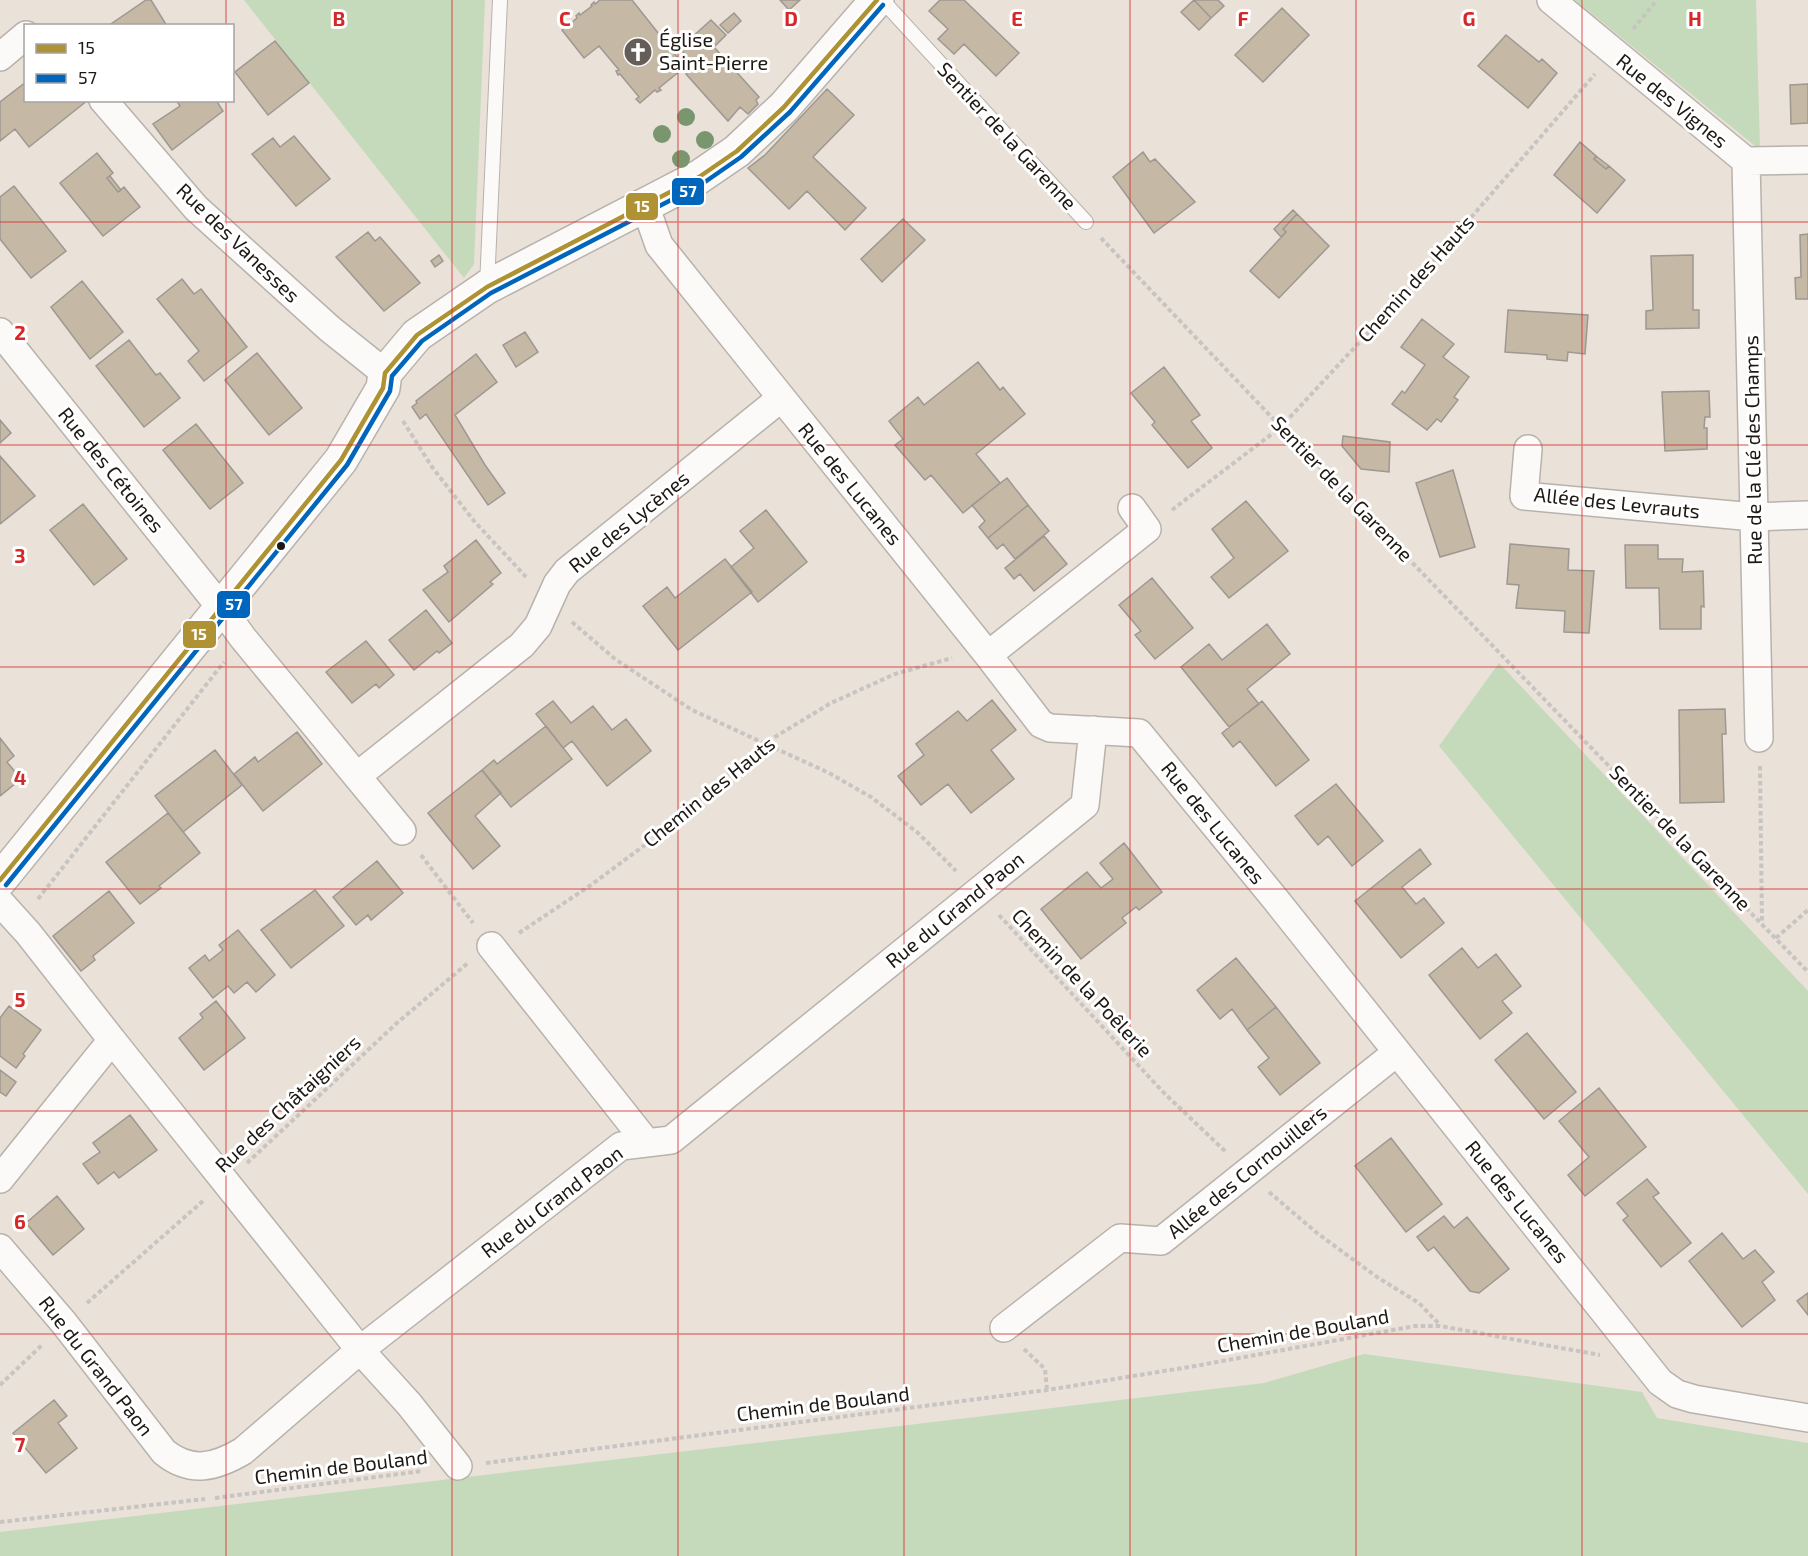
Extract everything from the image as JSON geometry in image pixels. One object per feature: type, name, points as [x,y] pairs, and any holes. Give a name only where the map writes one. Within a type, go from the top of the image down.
[{"type":"street","points":[[0,880],[341,460],[384,380],[417,335],[487,288],[699,177],[737,151],[784,107],[880,0]]},
{"type":"street","name":"Rue des Vignes","points":[[1551,0],[1746,161],[1808,160]]},
{"type":"street","points":[[0,57],[24,36]]},
{"type":"street","name":"Rue des Vanesses","points":[[105,102],[196,208],[384,380]]},
{"type":"street","name":"Rue de la Clé des Champs","points":[[1746,161],[1759,738]]},
{"type":"street","name":"Rue des Lucanes","points":[[645,205],[659,245],[1041,724],[1050,728],[1140,733],[1660,1382],[1677,1394],[1808,1418]]},
{"type":"street","name":"Rue des Cétoines","points":[[0,332],[222,609]]},
{"type":"street","name":"Rue des Lycènes","points":[[357,776],[522,645],[538,626],[556,584],[567,571],[781,398]]},
{"type":"street","name":"Allée des Levrauts","points":[[1528,449],[1524,496],[1754,517]]},
{"type":"street","points":[[1754,517],[1808,515]]},
{"type":"street","points":[[988,655],[1139,518]]},
{"type":"street","points":[[222,609],[243,638],[402,831]]},
{"type":"street","name":"Rue du Grand Paon","points":[[0,1248],[64,1323],[164,1452],[176,1462],[195,1466],[224,1463],[243,1451],[360,1350],[621,1146],[671,1140],[1085,805],[1093,730]]},
{"type":"street","points":[[0,902],[28,933],[360,1350],[409,1404],[458,1466]]},
{"type":"street","points":[[491,946],[647,1143]]},
{"type":"street","points":[[0,1179],[112,1040]]},
{"type":"street","name":"Allée des Cornouillers","points":[[1004,1328],[1120,1238],[1161,1241],[1396,1053]]},
{"type":"lane","points":[[487,288],[500,0]]},
{"type":"lane","name":"Sentier de la Garenne","points":[[880,0],[1086,222]]},
{"type":"path","name":"Chemin des Hauts","points":[[1139,518],[1281,427],[1417,280],[1657,0]]},
{"type":"path","name":"Sentier de la Garenne","points":[[1086,222],[1808,972]]},
{"type":"path","name":"Chemin de la Poêlerie","points":[[384,380],[432,467],[474,521],[549,602],[615,659],[692,710],[829,773],[871,797],[917,832],[977,892],[1164,1093],[1246,1172],[1317,1233],[1377,1277],[1419,1304],[1440,1326]]},
{"type":"path","name":"Chemin des Hauts","points":[[491,946],[516,934],[609,872],[680,819],[765,743],[831,703],[895,674],[960,656],[988,655]]},
{"type":"path","points":[[1759,738],[1762,922]]},
{"type":"path","points":[[402,831],[491,946]]},
{"type":"path","points":[[1776,938],[1808,910]]},
{"type":"path","name":"Rue des Châtaigniers","points":[[0,1385],[64,1323],[202,1202],[226,1184],[398,1022],[457,970],[491,946]]},
{"type":"path","name":"Chemin de Bouland","points":[[0,1522],[317,1486],[1047,1390],[1414,1326],[1440,1326],[1645,1363]]},
{"type":"path","points":[[1004,1328],[1045,1369],[1047,1390]]},
{"type":"green space","points":[[244,0],[485,0],[474,264],[464,278]]},
{"type":"green space","points":[[1575,0],[1756,0],[1760,150]]},
{"type":"green space","points":[[1499,663],[1808,991],[1808,1194],[1439,746]]},
{"type":"green space","points":[[1364,1354],[1642,1392],[1657,1418],[1808,1443],[1808,1556],[0,1556],[0,1532],[1264,1383]]},
{"type":"building","points":[[146,0],[151,0],[166,24],[111,24]]},
{"type":"building","name":"Église Saint-Pierre","points":[[600,0],[632,0],[685,67],[659,88],[661,90],[657,92],[655,90],[640,103],[636,99],[639,97],[620,74],[618,75],[616,71],[619,70],[599,46],[584,58],[562,30],[577,18],[579,13],[580,15],[594,2],[595,4]]},
{"type":"building","points":[[780,0],[800,0],[789,10]]},
{"type":"building","points":[[940,0],[964,0],[1019,53],[996,76],[964,44],[954,54],[938,39],[948,29],[929,11]]},
{"type":"building","points":[[1194,0],[1211,18],[1199,30],[1181,12]]},
{"type":"building","points":[[1194,0],[1218,0],[1224,6],[1211,18]]},
{"type":"building","points":[[1282,8],[1309,35],[1263,82],[1235,55]]},
{"type":"building","points":[[734,13],[741,21],[728,33],[720,25]]},
{"type":"building","points":[[711,20],[726,35],[714,47],[759,97],[756,100],[758,104],[748,114],[740,107],[728,121],[686,74],[695,67],[680,48]]},
{"type":"building","points":[[1506,35],[1539,62],[1542,59],[1557,73],[1528,108],[1478,66]]},
{"type":"building","points":[[275,41],[309,83],[268,115],[235,72]]},
{"type":"building","points":[[24,84],[24,102],[85,102],[29,147],[15,129],[0,141],[0,102]]},
{"type":"building","points":[[1808,84],[1808,123],[1791,124],[1790,85]]},
{"type":"building","points":[[827,89],[854,115],[813,157],[866,208],[845,230],[807,191],[789,209],[748,168],[765,155]]},
{"type":"building","points":[[177,102],[217,102],[223,111],[172,150],[153,124],[180,106]]},
{"type":"building","points":[[294,136],[330,179],[296,206],[252,154],[273,138],[280,147]]},
{"type":"building","points":[[1580,142],[1596,156],[1594,159],[1606,169],[1609,166],[1625,180],[1597,213],[1554,175]]},
{"type":"building","points":[[1143,152],[1150,162],[1155,159],[1195,202],[1154,233],[1113,177]]},
{"type":"building","points":[[97,153],[113,173],[107,178],[118,192],[124,187],[140,207],[103,236],[60,183]]},
{"type":"building","points":[[1596,156],[1609,166],[1606,169],[1594,159]]},
{"type":"building","points":[[110,176],[121,190],[118,192],[107,178]]},
{"type":"building","points":[[14,186],[66,251],[31,278],[0,239],[0,197]]},
{"type":"building","points":[[1293,210],[1297,214],[1283,229],[1286,232],[1281,237],[1274,229]]},
{"type":"building","points":[[1297,214],[1329,246],[1279,298],[1250,271],[1286,232],[1283,229]]},
{"type":"building","points":[[903,219],[925,240],[882,282],[861,259]]},
{"type":"building","points":[[368,232],[375,241],[380,237],[420,283],[384,311],[336,257]]},
{"type":"building","points":[[1808,234],[1808,299],[1796,299],[1795,278],[1801,277],[1800,235]]},
{"type":"building","points":[[439,255],[443,261],[435,267],[431,261]]},
{"type":"building","points":[[1693,255],[1693,310],[1699,310],[1699,328],[1646,329],[1646,311],[1653,310],[1651,256]]},
{"type":"building","points":[[182,279],[194,294],[201,289],[247,347],[204,381],[188,361],[199,351],[157,299]]},
{"type":"building","points":[[82,281],[123,332],[90,359],[51,307]]},
{"type":"building","points":[[1508,310],[1588,315],[1585,354],[1568,352],[1567,361],[1547,359],[1547,355],[1505,352]]},
{"type":"building","points":[[1422,319],[1454,344],[1443,357],[1469,377],[1454,397],[1458,400],[1441,422],[1437,419],[1427,430],[1392,404],[1402,391],[1405,393],[1425,365],[1401,347]]},
{"type":"building","points":[[525,332],[538,352],[516,367],[503,345]]},
{"type":"building","points":[[129,340],[156,375],[160,373],[180,398],[144,427],[96,366]]},
{"type":"building","points":[[257,353],[302,408],[269,435],[225,380]]},
{"type":"building","points":[[476,354],[497,382],[455,415],[505,493],[488,505],[426,414],[420,419],[412,407],[417,403],[416,401]]},
{"type":"building","points":[[978,362],[1000,390],[1003,387],[1025,414],[976,454],[1000,483],[963,513],[931,475],[925,480],[895,445],[903,439],[889,421],[918,397],[924,405]]},
{"type":"building","points":[[1164,367],[1200,415],[1191,421],[1212,448],[1188,468],[1152,425],[1155,422],[1131,393]]},
{"type":"building","points":[[1709,391],[1710,417],[1705,417],[1704,428],[1707,428],[1707,449],[1665,451],[1662,392]]},
{"type":"building","points":[[0,420],[11,433],[0,443]]},
{"type":"building","points":[[196,424],[243,483],[210,509],[163,450]]},
{"type":"building","points":[[1343,436],[1390,442],[1389,472],[1361,469],[1342,446]]},
{"type":"building","points":[[0,456],[35,496],[0,524]]},
{"type":"building","points":[[1453,470],[1475,547],[1440,557],[1416,483]]},
{"type":"building","points":[[1007,478],[1028,505],[988,538],[979,527],[985,521],[972,505]]},
{"type":"building","points":[[1246,501],[1288,551],[1229,598],[1211,577],[1234,558],[1212,529]]},
{"type":"building","points":[[83,504],[127,559],[94,585],[50,530]]},
{"type":"building","points":[[1028,505],[1049,531],[1015,559],[1003,544],[997,549],[988,538]]},
{"type":"building","points":[[766,510],[807,562],[758,602],[731,567],[754,548],[740,531]]},
{"type":"building","points":[[1044,536],[1067,564],[1034,591],[1020,574],[1014,579],[1005,568]]},
{"type":"building","points":[[476,540],[501,573],[490,582],[493,584],[449,622],[423,590],[448,572],[444,566]]},
{"type":"building","points":[[1510,544],[1569,549],[1568,570],[1594,571],[1589,633],[1564,632],[1565,611],[1516,608],[1519,585],[1507,584]]},
{"type":"building","points":[[1625,545],[1658,545],[1658,559],[1683,559],[1682,572],[1703,571],[1704,607],[1701,606],[1701,629],[1660,629],[1659,588],[1626,588]]},
{"type":"building","points":[[725,559],[752,592],[678,650],[643,606],[667,587],[675,598]]},
{"type":"building","points":[[1152,578],[1193,628],[1155,659],[1135,635],[1141,631],[1119,605]]},
{"type":"building","points":[[426,610],[452,643],[439,653],[437,651],[414,670],[389,640]]},
{"type":"building","points":[[1267,624],[1290,654],[1247,689],[1259,704],[1229,727],[1181,667],[1209,644],[1222,660]]},
{"type":"building","points":[[366,641],[394,675],[379,688],[376,684],[352,703],[326,672]]},
{"type":"building","points":[[992,700],[1016,730],[991,750],[1014,779],[971,813],[948,784],[921,805],[898,776],[924,755],[916,744],[958,711],[967,721]]},
{"type":"building","points":[[553,701],[571,723],[593,706],[612,730],[626,719],[651,751],[607,786],[572,741],[563,748],[536,714]]},
{"type":"building","points":[[1262,701],[1309,760],[1276,786],[1240,741],[1233,747],[1222,733]]},
{"type":"building","points":[[1725,709],[1726,734],[1722,734],[1724,802],[1680,803],[1679,710]]},
{"type":"building","points":[[546,726],[572,759],[511,807],[482,770],[494,760],[497,764]]},
{"type":"building","points":[[297,732],[322,764],[263,811],[234,774],[255,757],[258,762]]},
{"type":"building","points":[[0,738],[14,756],[7,762],[21,779],[0,796]]},
{"type":"building","points":[[215,750],[242,785],[183,832],[155,796]]},
{"type":"building","points":[[482,770],[501,793],[475,816],[500,846],[473,869],[428,813]]},
{"type":"building","points":[[1336,784],[1383,841],[1352,866],[1328,836],[1318,845],[1295,816]]},
{"type":"building","points":[[168,813],[200,853],[140,904],[106,862]]},
{"type":"building","points":[[1124,843],[1162,892],[1139,910],[1136,907],[1122,918],[1126,923],[1081,959],[1041,909],[1087,872],[1101,888],[1113,879],[1100,863]]},
{"type":"building","points":[[1420,849],[1431,864],[1402,887],[1416,904],[1424,898],[1444,923],[1401,958],[1355,901]]},
{"type":"building","points":[[377,861],[403,893],[371,920],[368,915],[356,925],[333,897]]},
{"type":"building","points":[[315,890],[344,926],[291,968],[261,930]]},
{"type":"building","points":[[109,891],[134,923],[93,956],[95,960],[81,971],[53,936]]},
{"type":"building","points":[[238,930],[275,975],[256,992],[247,982],[234,993],[228,986],[213,998],[189,968],[205,955],[209,961],[223,950],[219,945]]},
{"type":"building","points":[[1462,948],[1478,968],[1496,954],[1521,986],[1502,1001],[1512,1013],[1480,1039],[1429,975]]},
{"type":"building","points":[[1236,958],[1276,1007],[1247,1030],[1232,1009],[1220,1019],[1197,990]]},
{"type":"building","points":[[216,1001],[245,1038],[204,1070],[179,1038],[203,1018],[200,1014]]},
{"type":"building","points":[[9,1006],[41,1030],[23,1054],[25,1056],[16,1068],[0,1056],[0,1018]]},
{"type":"building","points":[[1276,1007],[1320,1063],[1280,1095],[1258,1067],[1269,1058],[1247,1030]]},
{"type":"building","points":[[1527,1033],[1576,1092],[1544,1119],[1495,1060]]},
{"type":"building","points":[[0,1070],[16,1082],[6,1096],[0,1092]]},
{"type":"building","points":[[1599,1088],[1646,1147],[1585,1196],[1568,1175],[1589,1157],[1559,1121]]},
{"type":"building","points":[[130,1115],[157,1150],[119,1178],[114,1172],[98,1184],[83,1164],[100,1152],[93,1143]]},
{"type":"building","points":[[1391,1138],[1442,1204],[1406,1232],[1355,1166]]},
{"type":"building","points":[[1647,1179],[1659,1193],[1653,1197],[1691,1243],[1661,1267],[1623,1220],[1628,1216],[1617,1203]]},
{"type":"building","points":[[57,1196],[84,1229],[53,1255],[26,1223]]},
{"type":"building","points":[[1444,1216],[1454,1228],[1467,1217],[1509,1269],[1479,1293],[1470,1291],[1434,1247],[1428,1251],[1417,1237]]},
{"type":"building","points":[[1722,1233],[1743,1259],[1755,1250],[1774,1272],[1762,1282],[1775,1300],[1742,1327],[1689,1261]]},
{"type":"building","points":[[1808,1293],[1808,1315],[1797,1301]]},
{"type":"building","points":[[54,1400],[67,1416],[58,1423],[77,1448],[46,1473],[13,1433]]},
{"type":"transit line","name":"15","points":[[0,880],[341,460],[383,388],[385,373],[417,335],[487,287],[699,177],[737,151],[784,107],[877,0]]},
{"type":"transit line","name":"57","points":[[6,885],[347,465],[390,391],[392,376],[422,341],[491,293],[702,184],[741,157],[790,112],[883,5]]},
{"type":"place","name":"Église Saint-Pierre","points":[[638,52]]}]
